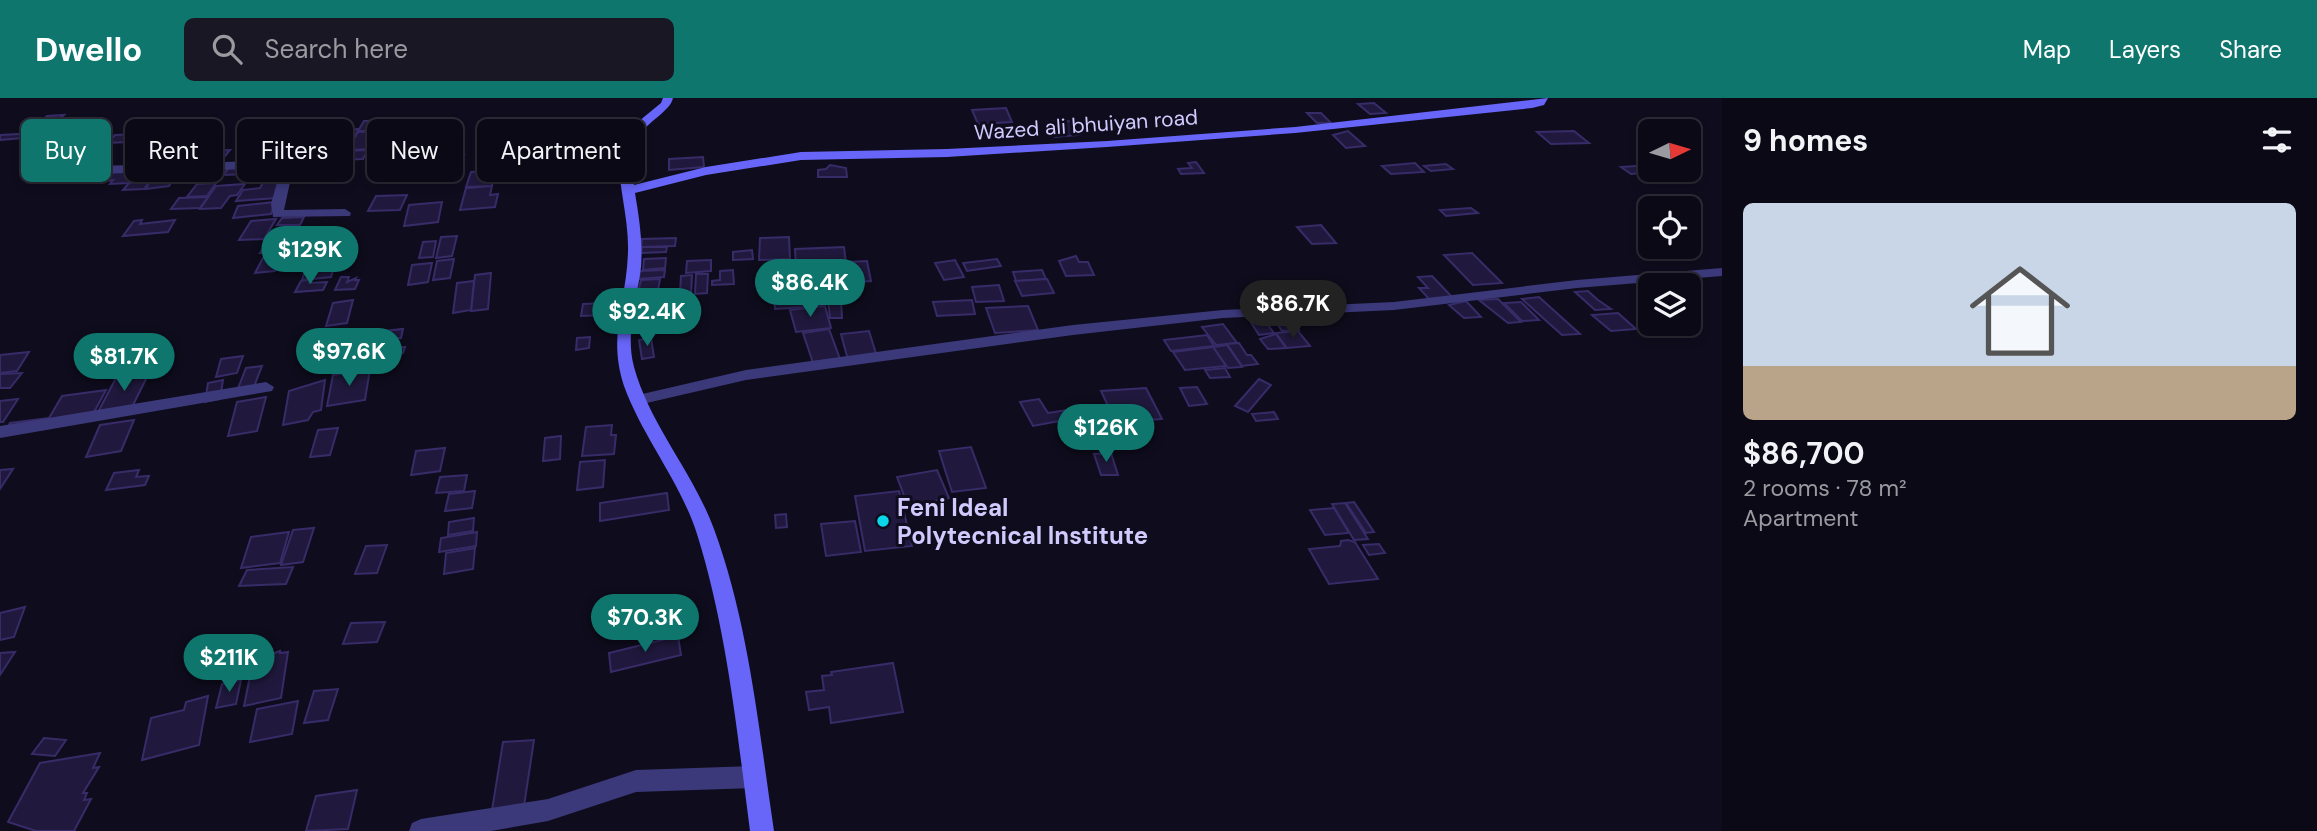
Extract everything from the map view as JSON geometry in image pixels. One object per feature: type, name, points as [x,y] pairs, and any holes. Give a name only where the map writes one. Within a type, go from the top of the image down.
[{"type":"street","points":[[668,98],[666,104],[625,143],[635,251],[622,332],[626,365],[638,400],[675,464],[706,531],[733,639],[762,831]]},
{"type":"street","name":"Wazed ali bhuiyan road","points":[[630,190],[706,171],[801,156],[1060,147],[1295,130],[1532,106],[1540,103],[1543,98]]},
{"type":"street","points":[[111,170],[288,164],[277,204],[278,214],[345,213]]},
{"type":"street","points":[[638,400],[746,375],[1073,330],[1223,314],[1406,304],[1577,284],[1722,272]]},
{"type":"street","points":[[0,432],[266,387]]},
{"type":"street","points":[[421,831],[548,810],[636,780],[754,777]]},
{"type":"building","points":[[1374,103],[1386,113],[1370,114],[1358,104]]},
{"type":"building","points":[[1006,108],[1012,122],[978,124],[972,110]]},
{"type":"building","points":[[1307,113],[1321,113],[1331,123],[1317,123]]},
{"type":"building","points":[[64,115],[60,119],[44,119],[47,116]]},
{"type":"building","points":[[364,121],[367,121],[367,131],[358,131]]},
{"type":"building","points":[[1071,121],[1079,135],[1055,137],[1048,122]]},
{"type":"building","points":[[1348,131],[1365,146],[1346,148],[1333,135]]},
{"type":"building","points":[[1574,131],[1589,143],[1551,144],[1537,132]]},
{"type":"building","points":[[358,132],[367,132],[367,149],[353,150],[353,140]]},
{"type":"building","points":[[21,134],[21,138],[0,140],[0,135]]},
{"type":"building","points":[[115,135],[125,135],[125,142],[111,143]]},
{"type":"building","points":[[353,151],[367,152],[363,159],[353,159]]},
{"type":"building","points":[[703,157],[704,167],[669,170],[669,159]]},
{"type":"building","points":[[1196,162],[1204,173],[1181,174],[1178,169],[1192,168],[1188,163]]},
{"type":"building","points":[[1415,163],[1424,172],[1391,174],[1382,166]]},
{"type":"building","points":[[1446,164],[1453,169],[1431,171],[1424,166]]},
{"type":"building","points":[[830,165],[846,168],[847,177],[818,177],[818,170],[826,169]]},
{"type":"building","points":[[1638,166],[1638,173],[1631,174],[1621,167]]},
{"type":"building","points":[[229,168],[237,168],[237,174],[223,175]]},
{"type":"building","points":[[113,171],[125,171],[125,182],[131,182],[110,184],[113,180]]},
{"type":"building","points":[[471,172],[477,172],[477,182],[493,182],[492,186],[466,187]]},
{"type":"building","points":[[149,182],[144,189],[123,190],[129,183]]},
{"type":"building","points":[[150,182],[171,182],[169,186],[146,189]]},
{"type":"building","points":[[263,182],[284,182],[276,198],[236,201],[243,190],[260,188]]},
{"type":"building","points":[[216,183],[207,196],[187,197],[197,184]]},
{"type":"building","points":[[245,184],[237,195],[230,196],[221,208],[200,209],[216,186]]},
{"type":"building","points":[[492,186],[490,195],[498,194],[495,207],[460,210],[466,188]]},
{"type":"building","points":[[407,195],[400,210],[368,211],[376,196]]},
{"type":"building","points":[[208,197],[200,208],[171,209],[179,198]]},
{"type":"building","points":[[275,202],[271,214],[233,218],[238,206]]},
{"type":"building","points":[[442,202],[438,222],[404,226],[409,205]]},
{"type":"building","points":[[1471,208],[1478,213],[1446,216],[1440,210]]},
{"type":"building","points":[[304,217],[300,225],[277,225],[282,218]]},
{"type":"building","points":[[276,219],[264,239],[239,240],[251,221]]},
{"type":"building","points":[[142,220],[140,224],[175,220],[168,232],[123,236],[134,221]]},
{"type":"building","points":[[1321,225],[1336,243],[1312,244],[1297,227]]},
{"type":"building","points":[[457,236],[452,256],[436,258],[441,237]]},
{"type":"building","points":[[789,237],[790,259],[759,260],[760,238]]},
{"type":"building","points":[[676,238],[675,246],[641,247],[642,239]]},
{"type":"building","points":[[436,241],[433,257],[419,258],[423,242]]},
{"type":"building","points":[[289,245],[283,256],[271,257],[274,252],[260,253],[264,247]]},
{"type":"building","points":[[319,246],[307,265],[291,265],[298,255],[284,256],[290,247]]},
{"type":"building","points":[[642,247],[667,247],[666,252],[641,253]]},
{"type":"building","points":[[844,247],[846,264],[796,267],[795,249]]},
{"type":"building","points":[[752,250],[753,259],[733,260],[733,252]]},
{"type":"building","points":[[1472,253],[1502,283],[1473,285],[1444,255]]},
{"type":"building","points":[[1076,256],[1079,262],[1088,262],[1094,275],[1066,276],[1059,261]]},
{"type":"building","points":[[283,257],[275,271],[255,273],[263,258]]},
{"type":"building","points":[[666,258],[665,268],[643,270],[644,259]]},
{"type":"building","points":[[454,259],[450,278],[433,280],[437,261]]},
{"type":"building","points":[[997,259],[1001,266],[967,271],[963,263]]},
{"type":"building","points":[[711,260],[711,271],[686,273],[687,261]]},
{"type":"building","points":[[955,260],[964,277],[944,280],[935,263]]},
{"type":"building","points":[[867,261],[871,281],[839,283],[836,267],[849,266],[848,262]]},
{"type":"building","points":[[432,263],[428,282],[408,285],[412,265]]},
{"type":"building","points":[[334,267],[331,277],[302,280],[305,271]]},
{"type":"building","points":[[829,267],[832,283],[800,285],[798,269]]},
{"type":"building","points":[[665,270],[664,277],[639,279],[640,271]]},
{"type":"building","points":[[733,270],[734,284],[712,285],[712,281],[720,280],[720,271]]},
{"type":"building","points":[[1042,270],[1046,279],[1016,281],[1013,272]]},
{"type":"building","points":[[491,273],[488,309],[471,311],[475,275]]},
{"type":"building","points":[[696,274],[708,274],[707,293],[695,294]]},
{"type":"building","points":[[692,275],[691,294],[680,294],[681,276]]},
{"type":"building","points":[[1432,276],[1452,297],[1429,299],[1419,288],[1428,288],[1418,277]]},
{"type":"building","points":[[341,277],[349,277],[347,282],[356,278],[355,280],[359,280],[355,289],[335,290]]},
{"type":"building","points":[[660,279],[657,296],[637,297],[641,280]]},
{"type":"building","points":[[1047,279],[1054,293],[1022,296],[1015,281]]},
{"type":"building","points":[[310,280],[309,283],[327,282],[323,290],[295,292],[301,281]]},
{"type":"building","points":[[474,281],[471,310],[453,313],[457,283]]},
{"type":"building","points":[[831,284],[831,288],[820,291],[822,306],[775,309],[774,288]]},
{"type":"building","points":[[999,285],[1004,301],[976,302],[972,287]]},
{"type":"building","points":[[1588,291],[1611,309],[1595,310],[1575,292]]},
{"type":"building","points":[[1539,297],[1580,334],[1562,335],[1522,299]]},
{"type":"building","points":[[657,299],[657,308],[639,309],[640,301]]},
{"type":"building","points":[[1498,299],[1521,322],[1508,323],[1479,300]]},
{"type":"building","points":[[353,300],[347,323],[326,326],[333,303]]},
{"type":"building","points":[[828,300],[841,300],[842,318],[830,318]]},
{"type":"building","points":[[972,300],[975,314],[937,316],[933,302]]},
{"type":"building","points":[[1466,301],[1481,317],[1464,318],[1449,305]]},
{"type":"building","points":[[1521,302],[1539,320],[1522,321],[1504,303]]},
{"type":"building","points":[[606,303],[604,315],[581,316],[583,304]]},
{"type":"building","points":[[825,306],[831,328],[796,332],[790,310]]},
{"type":"building","points":[[1028,306],[1038,330],[995,333],[986,308]]},
{"type":"building","points":[[1618,313],[1636,329],[1611,331],[1592,315]]},
{"type":"building","points":[[1279,318],[1290,318],[1299,330],[1282,331],[1278,325],[1283,325]]},
{"type":"building","points":[[1264,320],[1274,333],[1259,335],[1250,321]]},
{"type":"building","points":[[1223,324],[1237,343],[1216,345],[1202,327]]},
{"type":"building","points":[[403,329],[401,338],[381,340],[375,358],[354,360],[364,333]]},
{"type":"building","points":[[829,329],[840,359],[813,363],[803,333]]},
{"type":"building","points":[[869,331],[877,357],[848,360],[841,334]]},
{"type":"building","points":[[1298,331],[1310,346],[1287,348],[1276,333]]},
{"type":"building","points":[[1276,334],[1286,348],[1268,349],[1260,339]]},
{"type":"building","points":[[1207,335],[1214,346],[1171,351],[1164,340]]},
{"type":"building","points":[[590,337],[589,348],[576,350],[577,338]]},
{"type":"building","points":[[651,338],[654,357],[642,359],[639,340]]},
{"type":"building","points":[[344,340],[342,351],[326,353],[328,342]]},
{"type":"building","points":[[1239,343],[1247,355],[1251,355],[1258,364],[1242,366],[1227,344]]},
{"type":"building","points":[[1227,345],[1242,367],[1228,368],[1213,347]]},
{"type":"building","points":[[405,347],[403,353],[383,355],[385,349]]},
{"type":"building","points":[[1213,347],[1226,366],[1185,370],[1173,352]]},
{"type":"building","points":[[29,352],[17,371],[0,373],[0,355]]},
{"type":"building","points":[[243,356],[237,373],[216,377],[221,359]]},
{"type":"building","points":[[262,366],[253,389],[237,391],[246,368]]},
{"type":"building","points":[[1225,368],[1230,377],[1210,378],[1205,370]]},
{"type":"building","points":[[151,369],[131,409],[97,414],[116,378],[136,376],[138,370]]},
{"type":"building","points":[[370,369],[365,400],[327,406],[333,375]]},
{"type":"building","points":[[22,373],[10,388],[0,388],[0,374]]},
{"type":"building","points":[[1259,379],[1271,385],[1248,412],[1235,406]]},
{"type":"building","points":[[223,380],[220,399],[205,402],[208,383]]},
{"type":"building","points":[[325,380],[321,410],[313,412],[308,420],[283,425],[289,391]]},
{"type":"building","points":[[1197,387],[1207,404],[1189,406],[1180,388]]},
{"type":"building","points":[[1146,388],[1162,419],[1116,423],[1101,391]]},
{"type":"building","points":[[106,390],[93,414],[5,432],[10,423],[49,418],[62,396]]},
{"type":"building","points":[[266,397],[257,431],[228,436],[237,402]]},
{"type":"building","points":[[18,399],[3,422],[0,422],[0,401]]},
{"type":"building","points":[[1039,399],[1048,413],[1080,408],[1086,416],[1033,426],[1020,402]]},
{"type":"building","points":[[1274,412],[1278,419],[1256,421],[1252,414]]},
{"type":"building","points":[[134,420],[121,451],[86,457],[100,425]]},
{"type":"building","points":[[612,425],[611,435],[616,435],[614,454],[582,456],[586,427]]},
{"type":"building","points":[[338,428],[330,455],[310,457],[318,430]]},
{"type":"building","points":[[561,436],[560,459],[543,461],[545,438]]},
{"type":"building","points":[[971,447],[986,488],[952,492],[939,451]]},
{"type":"building","points":[[445,448],[440,471],[411,475],[416,451]]},
{"type":"building","points":[[1111,453],[1118,475],[1101,475],[1094,454]]},
{"type":"building","points":[[605,460],[603,487],[577,490],[580,462]]},
{"type":"building","points":[[13,469],[0,489],[0,470]]},
{"type":"building","points":[[139,470],[136,477],[149,476],[145,485],[106,490],[114,473]]},
{"type":"building","points":[[937,470],[949,498],[908,506],[897,477]]},
{"type":"building","points":[[467,475],[464,491],[436,493],[440,477]]},
{"type":"building","points":[[475,491],[472,508],[445,511],[449,494]]},
{"type":"building","name":"Feni Ideal Polytecnical Institute","points":[[899,491],[912,546],[865,551],[855,496]]},
{"type":"building","points":[[667,493],[669,510],[600,521],[600,503]]},
{"type":"building","points":[[1354,502],[1374,532],[1366,533],[1346,503]]},
{"type":"building","points":[[1345,503],[1368,539],[1354,540],[1332,504]]},
{"type":"building","points":[[1334,508],[1349,533],[1325,535],[1310,510]]},
{"type":"building","points":[[786,514],[787,527],[776,528],[775,515]]},
{"type":"building","points":[[474,518],[473,531],[448,535],[449,522]]},
{"type":"building","points":[[855,521],[861,552],[826,556],[821,524]]},
{"type":"building","points":[[314,528],[303,562],[281,565],[293,530]]},
{"type":"building","points":[[289,532],[280,563],[241,568],[251,537]]},
{"type":"building","points":[[477,532],[476,546],[439,552],[441,538]]},
{"type":"building","points":[[1341,541],[1355,542],[1378,579],[1329,584],[1309,549],[1340,546]]},
{"type":"building","points":[[1379,544],[1385,553],[1369,555],[1363,545]]},
{"type":"building","points":[[387,545],[377,573],[355,574],[366,546]]},
{"type":"building","points":[[475,548],[473,569],[444,574],[446,553]]},
{"type":"building","points":[[293,567],[286,584],[239,586],[247,570]]},
{"type":"building","points":[[25,607],[14,637],[0,640],[0,613]]},
{"type":"building","points":[[385,622],[377,642],[343,644],[351,623]]},
{"type":"building","points":[[678,636],[681,655],[611,672],[609,653]]},
{"type":"building","points":[[280,651],[288,652],[281,698],[244,706],[253,661]]},
{"type":"building","points":[[15,652],[0,675],[0,653]]},
{"type":"building","points":[[893,663],[903,712],[831,723],[829,707],[809,710],[806,692],[824,690],[822,676],[832,675],[831,672]]},
{"type":"building","points":[[241,680],[236,704],[216,708],[222,684]]},
{"type":"building","points":[[338,689],[328,720],[304,723],[314,691]]},
{"type":"building","points":[[208,696],[199,745],[142,760],[151,718],[184,710],[186,702]]},
{"type":"building","points":[[298,701],[292,734],[250,742],[257,709]]},
{"type":"building","points":[[44,738],[66,740],[55,756],[32,754]]},
{"type":"building","points":[[534,740],[524,806],[492,810],[503,742]]},
{"type":"building","points":[[100,753],[93,768],[99,767],[83,793],[87,793],[84,800],[91,799],[74,831],[36,831],[8,822],[40,763]]},
{"type":"building","points":[[357,790],[348,829],[306,831],[316,796]]},
{"type":"place","name":"Feni Ideal Polytecnical Institute","points":[[883,521]]}]
